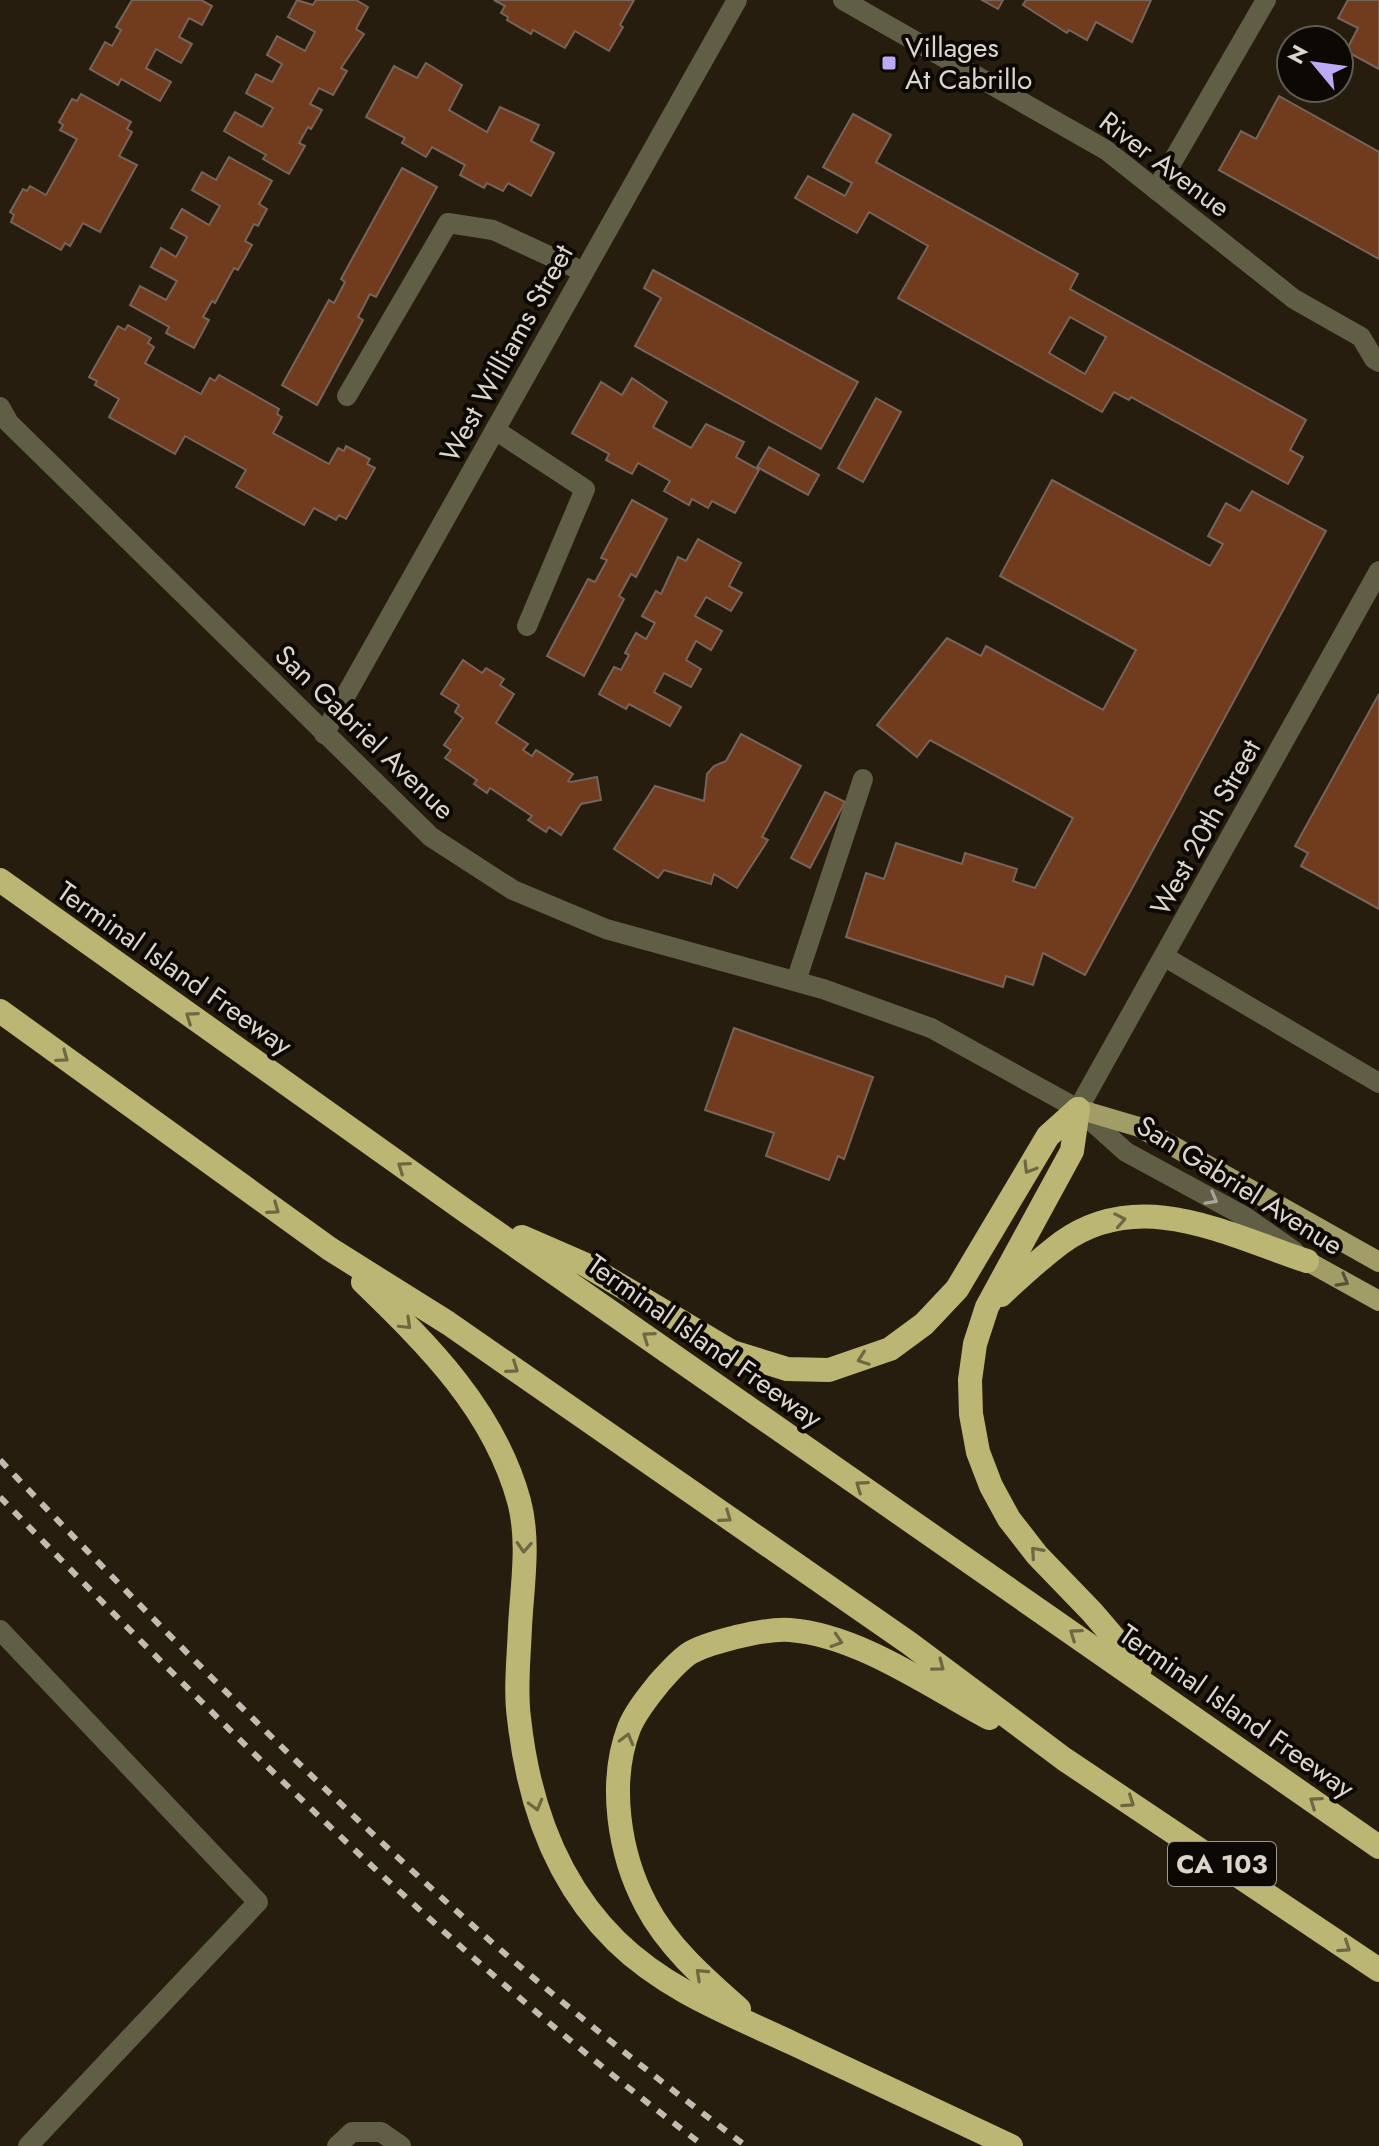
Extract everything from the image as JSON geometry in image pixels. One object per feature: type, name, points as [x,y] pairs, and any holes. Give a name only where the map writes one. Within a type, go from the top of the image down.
[{"type":"highway","name":"Terminal Island Freeway","points":[[0,880],[467,1212],[1379,1847]]},
{"type":"highway","points":[[0,1011],[330,1249],[448,1323],[909,1643],[1064,1759]]},
{"type":"highway","points":[[467,1212],[584,1264],[732,1352],[787,1369],[829,1370],[890,1349],[924,1324],[957,1289],[1048,1136],[1078,1109]]},
{"type":"highway","points":[[1078,1109],[1072,1151],[987,1307],[975,1344],[970,1380],[971,1414],[978,1452],[991,1486],[1009,1519],[1037,1555],[1092,1612],[1162,1694]]},
{"type":"highway","points":[[987,1307],[1063,1242],[1093,1226],[1136,1217],[1167,1216],[1195,1221],[1307,1261]]},
{"type":"highway","points":[[330,1249],[419,1337],[457,1380],[489,1428],[511,1477],[525,1532],[518,1716],[536,1804],[553,1854],[592,1913],[642,1965],[671,1986],[1011,2146]]},
{"type":"highway","points":[[758,2027],[690,1964],[667,1938],[645,1904],[629,1860],[619,1814],[618,1775],[629,1729],[643,1702],[690,1653],[758,1632],[790,1630],[819,1635],[863,1651],[1064,1759]]},
{"type":"highway","name":"CA 103","points":[[1064,1759],[1379,1970]]},
{"type":"main road","name":"San Gabriel Avenue","points":[[1078,1109],[1139,1127],[1379,1262]]},
{"type":"main road","name":"San Gabriel Avenue","points":[[1307,1261],[1379,1301]]},
{"type":"street","name":"West Williams Street","points":[[324,734],[737,0]]},
{"type":"street","name":"River Avenue","points":[[843,0],[1106,150],[1294,299],[1370,336],[1374,359],[1379,362]]},
{"type":"street","points":[[1156,190],[1266,0]]},
{"type":"street","points":[[347,396],[448,223],[493,230],[584,272]]},
{"type":"street","name":"San Gabriel Avenue","points":[[0,407],[9,423],[431,837],[513,890],[606,929],[796,981],[931,1028],[1078,1109],[1126,1152],[1244,1216],[1307,1261]]},
{"type":"street","points":[[495,430],[585,489],[527,626]]},
{"type":"street","name":"West 20th Street","points":[[1078,1109],[1379,571]]},
{"type":"street","points":[[796,981],[863,779]]},
{"type":"street","points":[[1165,957],[1379,1083]]},
{"type":"street","points":[[0,1630],[258,1902],[28,2146]]},
{"type":"street","points":[[337,2146],[352,2132],[381,2132],[401,2146]]},
{"type":"building","points":[[132,0],[201,0],[212,6],[202,25],[189,18],[179,37],[192,44],[181,63],[156,49],[146,68],[171,82],[160,101],[121,79],[118,85],[90,69],[105,42],[112,46],[121,30],[116,27]]},
{"type":"building","points":[[297,0],[313,5],[316,0],[356,0],[368,7],[356,29],[364,34],[341,68],[347,71],[333,95],[319,88],[310,104],[322,110],[299,143],[305,146],[289,174],[263,159],[266,155],[224,131],[235,112],[262,127],[273,108],[246,93],[256,74],[272,82],[282,64],[267,55],[277,36],[305,51],[315,32],[288,17]]},
{"type":"building","points":[[494,0],[634,0],[609,51],[575,31],[565,48],[533,30],[531,34],[507,20],[508,17],[501,13],[505,6]]},
{"type":"building","points":[[982,0],[1003,0],[998,9]]},
{"type":"building","points":[[1026,0],[1151,0],[1132,42],[1096,22],[1087,40],[1069,30],[1067,33],[1023,5]]},
{"type":"building","points":[[1348,0],[1379,0],[1379,69],[1355,56],[1358,28],[1338,18]]},
{"type":"building","points":[[426,63],[462,85],[449,110],[487,132],[500,107],[539,125],[531,141],[554,153],[531,196],[508,183],[503,191],[487,183],[484,188],[460,175],[465,165],[432,147],[426,157],[402,143],[405,138],[366,117],[394,66],[417,78]]},
{"type":"building","points":[[81,94],[131,122],[127,129],[132,132],[119,156],[137,165],[100,232],[83,223],[70,246],[65,243],[61,250],[11,222],[14,215],[10,212],[23,189],[27,191],[30,186],[46,195],[77,139],[60,130],[63,125],[59,122],[72,99],[77,101]]},
{"type":"building","points":[[1275,103],[1293,104],[1379,152],[1379,259],[1219,170],[1241,131],[1256,139]]},
{"type":"building","points":[[853,114],[891,135],[876,162],[1078,274],[1070,289],[1306,420],[1290,450],[1303,457],[1288,484],[1131,397],[1129,400],[1114,392],[1102,412],[898,298],[928,246],[869,212],[857,233],[795,198],[808,176],[845,196],[852,183],[823,167]],"holes":[[[1070,317],[1106,337],[1085,374],[1049,353]]]},
{"type":"building","points":[[229,157],[272,181],[259,204],[267,209],[245,241],[252,245],[238,270],[234,268],[215,303],[212,301],[203,317],[209,320],[194,348],[166,333],[169,327],[130,305],[140,286],[166,300],[177,281],[151,267],[161,248],[176,257],[187,237],[171,228],[182,209],[209,225],[220,206],[192,190],[202,172],[216,180]]},
{"type":"building","points":[[402,168],[437,187],[376,297],[370,294],[358,317],[363,320],[317,405],[282,385],[329,300],[334,303],[345,282],[341,279]]},
{"type":"building","points":[[653,270],[858,382],[821,449],[635,346],[661,298],[644,288]]},
{"type":"building","points":[[128,325],[151,338],[148,343],[154,347],[145,363],[201,394],[210,378],[215,381],[219,375],[279,409],[277,414],[282,417],[273,433],[329,464],[338,448],[344,451],[346,446],[370,459],[367,464],[375,468],[346,519],[339,515],[336,520],[314,508],[304,525],[236,487],[246,470],[185,436],[175,454],[109,417],[119,399],[95,385],[97,381],[89,377],[118,326],[125,330]]},
{"type":"building","points":[[632,378],[667,402],[653,427],[691,448],[706,424],[744,442],[736,457],[759,470],[735,513],[712,501],[708,508],[692,499],[689,505],[664,491],[670,481],[638,463],[632,474],[606,460],[609,454],[572,433],[601,382],[622,395]]},
{"type":"building","points":[[876,398],[901,412],[863,482],[838,468]]},
{"type":"building","points":[[769,447],[819,475],[808,495],[757,467]]},
{"type":"building","points":[[1052,480],[1210,566],[1223,544],[1208,536],[1226,503],[1240,511],[1252,491],[1326,531],[1085,975],[1043,953],[1033,985],[1006,976],[1003,987],[846,937],[866,873],[884,879],[896,843],[962,864],[965,853],[1017,869],[1013,881],[1035,888],[1073,818],[930,740],[917,757],[877,725],[947,638],[981,656],[986,646],[1103,710],[1136,650],[1000,576]]},
{"type":"building","points":[[632,500],[667,519],[636,577],[631,574],[619,596],[624,599],[584,676],[547,656],[588,579],[595,582],[607,560],[601,558]]},
{"type":"building","points":[[698,539],[741,563],[729,586],[742,593],[731,611],[706,597],[695,616],[722,631],[711,650],[696,641],[686,660],[701,669],[691,687],[664,673],[654,692],[681,707],[670,726],[629,704],[626,709],[599,694],[614,667],[621,670],[629,655],[625,653],[636,633],[646,639],[655,623],[642,616],[656,591],[661,594],[678,557],[686,561]]},
{"type":"building","points":[[463,660],[482,673],[486,668],[504,679],[500,685],[514,694],[496,723],[528,744],[523,750],[532,756],[536,750],[573,774],[568,781],[597,777],[601,800],[581,804],[561,835],[549,827],[546,832],[528,820],[532,816],[490,788],[487,793],[474,784],[477,780],[445,758],[451,750],[444,745],[463,718],[455,712],[459,705],[441,694]]},
{"type":"building","points":[[1379,694],[1379,909],[1301,866],[1308,853],[1295,846]]},
{"type":"building","points":[[741,734],[801,766],[762,837],[768,840],[737,888],[714,874],[711,884],[664,870],[658,878],[614,849],[655,786],[704,801],[707,774],[714,766],[726,761]]},
{"type":"building","points":[[825,792],[845,802],[810,868],[791,858]]},
{"type":"building","points":[[734,1028],[873,1077],[844,1159],[838,1156],[829,1180],[766,1156],[774,1133],[705,1110]]},
{"type":"railway","points":[[0,1460],[217,1683],[442,1898],[591,2025],[746,2146]]},
{"type":"railway","points":[[0,1497],[253,1752],[427,1917],[517,1996],[704,2146]]},
{"type":"place","name":"Villages At Cabrillo","points":[[889,63]]}]
